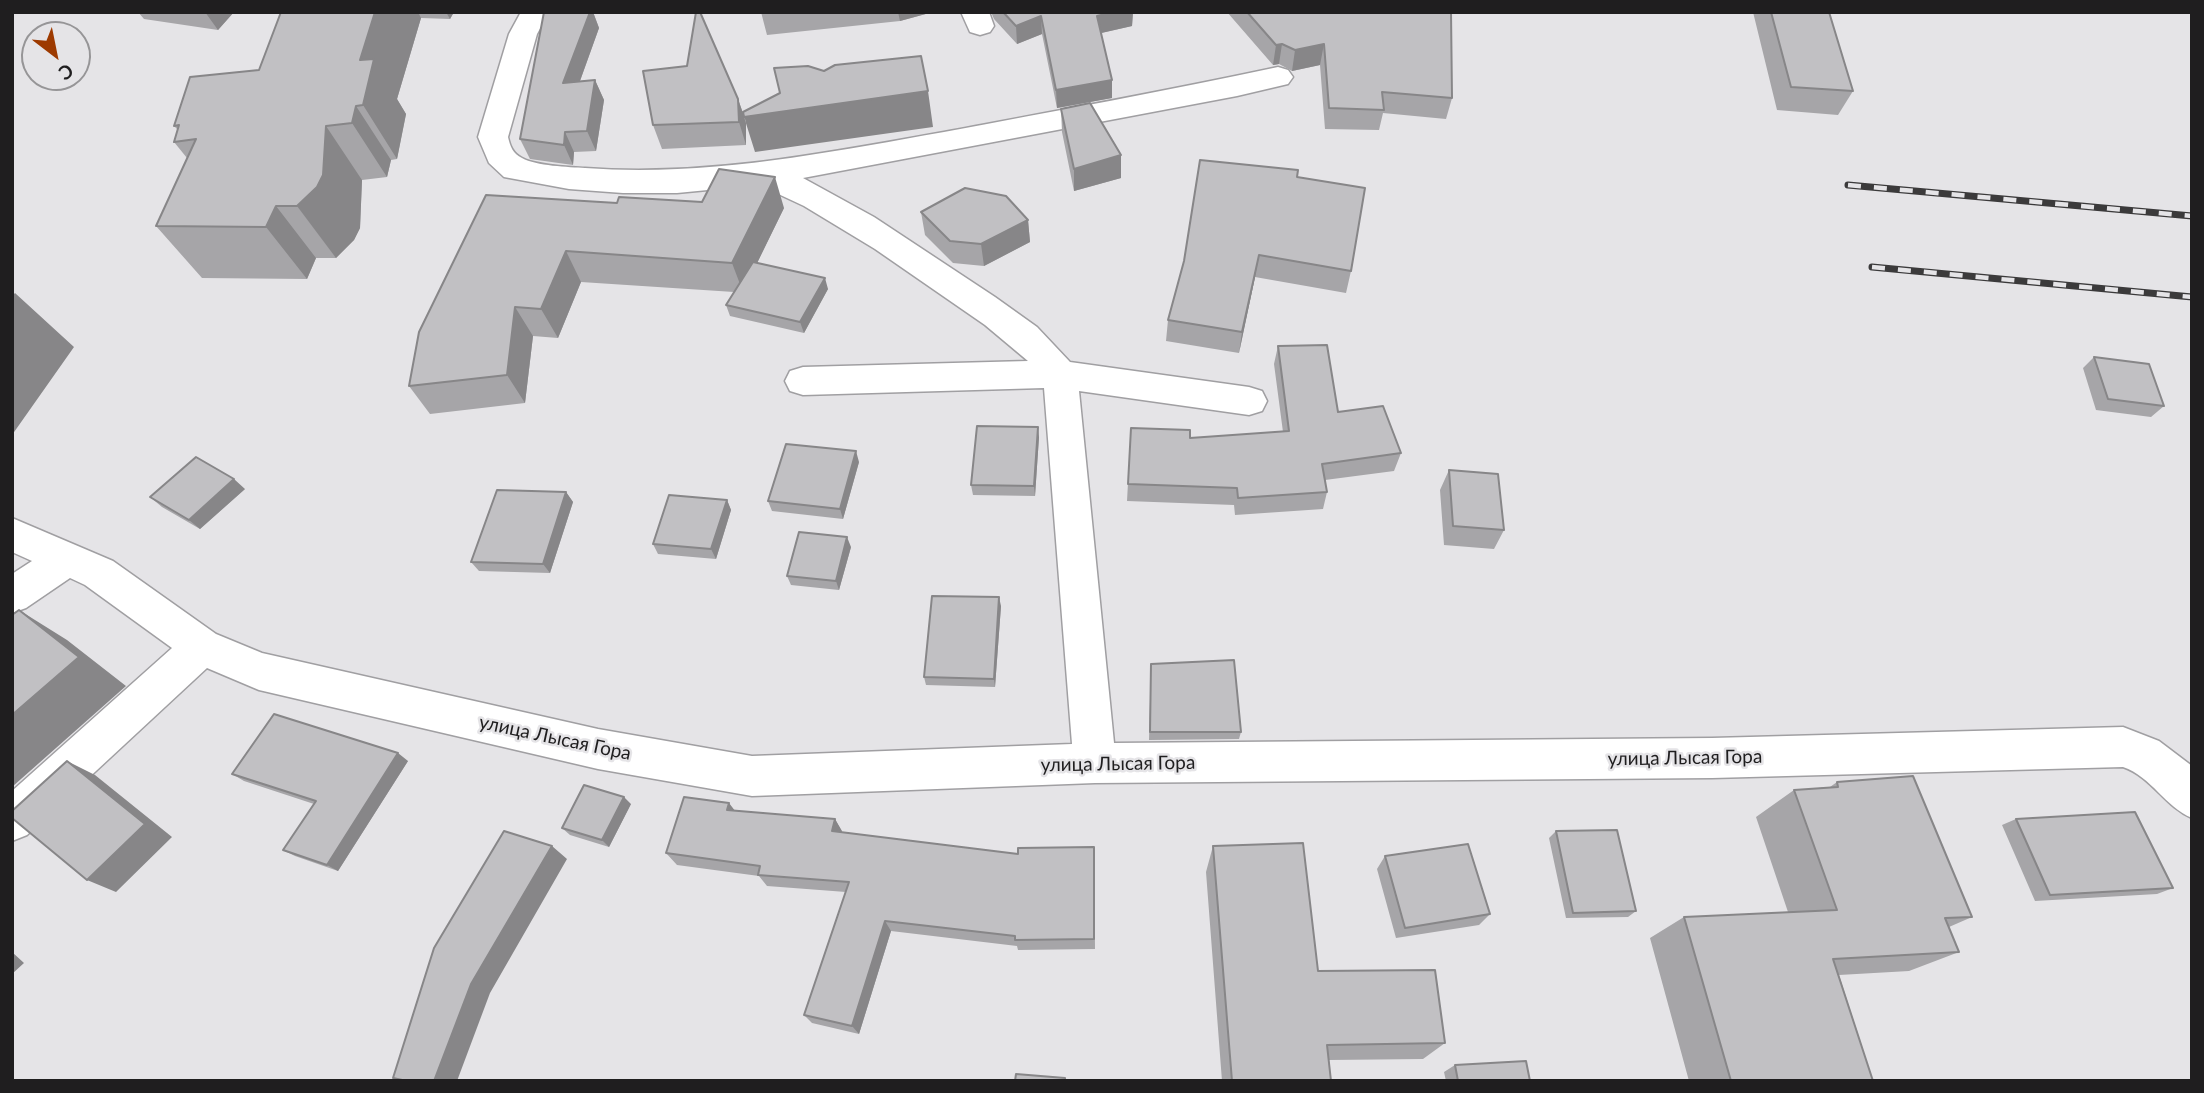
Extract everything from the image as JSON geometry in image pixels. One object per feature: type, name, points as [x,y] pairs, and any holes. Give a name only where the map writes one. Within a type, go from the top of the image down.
[{"type":"street","points":[[535,12],[523,34],[493,137],[494,149],[501,159],[514,169],[534,174],[625,182],[672,182],[766,175],[1028,127],[1278,77]]},
{"type":"street","points":[[766,175],[802,190],[911,257],[1021,332],[1044,352],[1060,374],[1095,763]]},
{"type":"street","points":[[803,382],[1060,374],[1249,401]]},
{"type":"street","name":"улица Лысая Гора","points":[[12,534],[99,573],[202,647],[259,671],[598,749],[752,776],[1095,763],[1712,758],[2123,747],[2151,757],[2172,774],[2192,797]]},
{"type":"street","points":[[12,596],[68,558]]},
{"type":"street","points":[[12,820],[202,647]]},
{"type":"building","points":[[281,12],[375,12],[360,60],[374,59],[363,105],[356,106],[352,123],[326,126],[323,175],[317,187],[297,206],[276,206],[266,227],[156,226],[196,139],[174,142],[179,125],[174,126],[190,77],[259,70]]},
{"type":"building","points":[[544,12],[590,12],[563,83],[595,80],[587,131],[565,132],[564,145],[520,139]]},
{"type":"building","points":[[696,12],[700,12],[738,99],[739,122],[653,125],[643,71],[687,66]]},
{"type":"building","points":[[1003,12],[1113,12],[1097,16],[1112,80],[1056,90],[1041,16],[1016,26]]},
{"type":"building","points":[[1247,12],[1451,12],[1452,98],[1382,92],[1384,110],[1329,108],[1324,44],[1295,50],[1282,44],[1276,45]]},
{"type":"building","points":[[1771,12],[1829,12],[1853,91],[1791,87]]},
{"type":"building","points":[[921,56],[928,91],[744,117],[743,112],[780,93],[774,68],[808,66],[824,71],[835,65]]},
{"type":"building","points":[[1090,103],[1121,155],[1074,169],[1061,109]]},
{"type":"building","points":[[1200,160],[1298,170],[1297,177],[1365,188],[1351,271],[1259,255],[1242,332],[1168,320],[1184,261]]},
{"type":"building","points":[[719,169],[775,177],[732,263],[566,251],[541,309],[515,307],[507,375],[409,386],[419,332],[486,195],[617,203],[619,197],[702,202]]},
{"type":"building","points":[[965,188],[1006,196],[1028,220],[981,244],[950,241],[921,212]]},
{"type":"building","points":[[753,262],[825,278],[800,322],[726,305]]},
{"type":"building","points":[[1327,345],[1338,412],[1383,406],[1401,453],[1322,464],[1327,492],[1238,498],[1237,488],[1128,484],[1131,428],[1190,430],[1190,438],[1289,431],[1278,346]]},
{"type":"building","points":[[2094,357],[2149,364],[2164,406],[2108,399]]},
{"type":"building","points":[[977,426],[1038,427],[1034,486],[971,485]]},
{"type":"building","points":[[786,444],[856,451],[840,509],[768,501]]},
{"type":"building","points":[[196,457],[234,479],[189,520],[150,497]]},
{"type":"building","points":[[1449,470],[1498,474],[1504,530],[1453,526]]},
{"type":"building","points":[[497,490],[566,492],[543,564],[471,562]]},
{"type":"building","points":[[669,495],[727,500],[711,549],[653,544]]},
{"type":"building","points":[[799,532],[847,537],[836,581],[787,576]]},
{"type":"building","points":[[932,596],[999,597],[994,679],[924,677]]},
{"type":"building","points":[[19,610],[79,657],[12,715],[12,615]]},
{"type":"building","points":[[1234,660],[1241,732],[1150,732],[1151,664]]},
{"type":"building","points":[[274,714],[398,753],[327,865],[283,850],[316,801],[232,774]]},
{"type":"building","points":[[67,761],[145,824],[87,880],[12,818],[12,811]]},
{"type":"building","points":[[1913,776],[1972,917],[1945,918],[1959,952],[1833,959],[1873,1081],[1731,1081],[1684,917],[1837,910],[1794,790],[1838,787],[1837,782]]},
{"type":"building","points":[[584,785],[624,797],[602,840],[562,828]]},
{"type":"building","points":[[684,797],[729,803],[727,810],[835,819],[832,831],[1018,854],[1018,848],[1094,847],[1094,939],[1015,940],[1015,936],[885,921],[852,1026],[804,1015],[849,882],[758,875],[760,866],[666,853]]},
{"type":"building","points":[[2135,812],[2173,888],[2050,895],[2016,819]]},
{"type":"building","points":[[1617,830],[1636,911],[1573,913],[1556,831]]},
{"type":"building","points":[[504,831],[552,846],[471,984],[434,1081],[393,1078],[434,948]]},
{"type":"building","points":[[1303,843],[1318,971],[1435,970],[1445,1043],[1327,1045],[1331,1081],[1232,1081],[1213,846]]},
{"type":"building","points":[[1468,844],[1490,914],[1405,928],[1385,856]]},
{"type":"building","points":[[1526,1061],[1530,1081],[1458,1081],[1455,1065]]},
{"type":"building","points":[[1016,1074],[1065,1078],[1065,1081],[1015,1081]]},
{"type":"railway","points":[[1848,185],[2192,216]]},
{"type":"railway","points":[[1872,267],[2192,297]]}]
